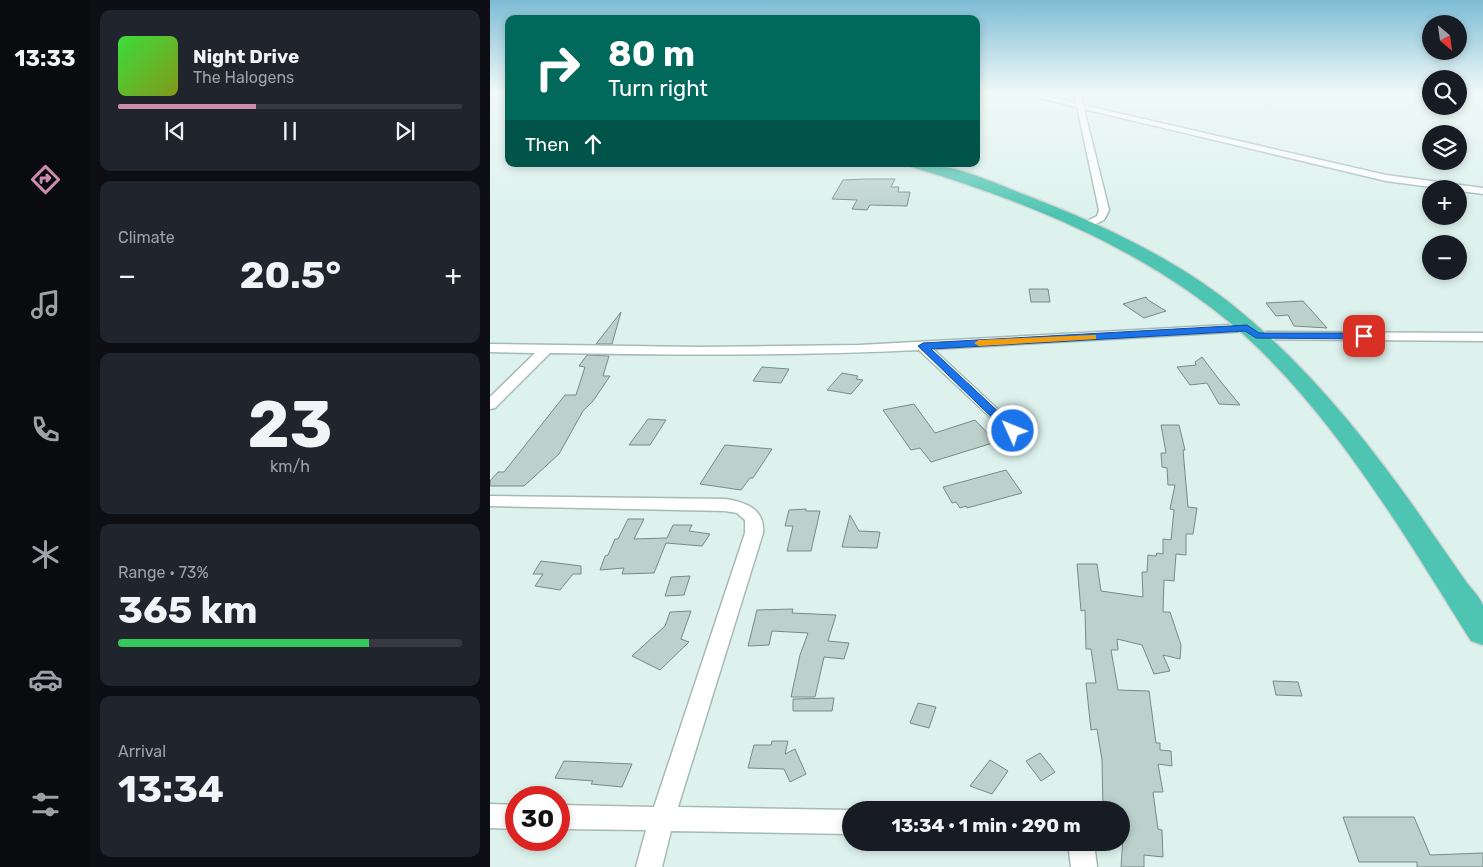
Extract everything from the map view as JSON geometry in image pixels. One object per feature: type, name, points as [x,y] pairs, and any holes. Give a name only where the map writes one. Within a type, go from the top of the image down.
[{"type":"highway","points":[[927,167],[995,187],[1086,225],[1178,277],[1252,332],[1309,389],[1363,456],[1403,511],[1483,632]]},
{"type":"street","points":[[1086,133],[1104,210],[1101,218],[1086,225]]},
{"type":"street","points":[[1200,133],[1386,178],[1483,191]]},
{"type":"street","points":[[490,348],[782,350],[1252,332],[1483,337]]},
{"type":"street","points":[[923,346],[1013,431]]},
{"type":"street","points":[[490,405],[546,349]]},
{"type":"street","points":[[490,501],[725,505],[739,506],[754,516],[756,523],[754,533],[662,819],[649,867]]},
{"type":"street","points":[[490,816],[505,817]]},
{"type":"street","points":[[570,818],[842,822]]},
{"type":"street","points":[[1081,851],[1084,867]]},
{"type":"building","points":[[895,179],[891,187],[899,187],[898,192],[910,192],[907,206],[870,205],[867,210],[852,209],[857,200],[832,199],[843,180]]},
{"type":"building","points":[[1029,289],[1048,289],[1050,302],[1031,302]]},
{"type":"building","points":[[1146,297],[1166,311],[1144,318],[1123,304]]},
{"type":"building","points":[[1303,301],[1327,328],[1294,326],[1288,315],[1276,316],[1266,303]]},
{"type":"building","points":[[621,312],[612,344],[596,344]]},
{"type":"building","points":[[587,355],[609,356],[603,376],[610,376],[593,401],[583,411],[559,454],[524,486],[490,486],[490,481],[498,472],[504,472],[565,395],[576,395],[585,367],[579,366]]},
{"type":"building","points":[[1202,357],[1240,405],[1219,404],[1207,383],[1190,385],[1177,367],[1196,365],[1195,362]]},
{"type":"building","points":[[762,367],[789,369],[781,383],[753,381]]},
{"type":"building","points":[[842,373],[858,376],[856,379],[863,380],[851,394],[827,390]]},
{"type":"building","points":[[914,404],[935,433],[975,420],[996,442],[931,462],[920,448],[911,450],[883,410]]},
{"type":"building","points":[[648,419],[666,420],[650,445],[629,445]]},
{"type":"building","points":[[1161,425],[1179,425],[1185,450],[1183,450],[1188,507],[1197,508],[1193,534],[1186,534],[1186,555],[1176,554],[1174,581],[1164,580],[1163,612],[1170,612],[1181,645],[1180,659],[1163,655],[1170,671],[1154,674],[1142,645],[1117,639],[1118,650],[1111,650],[1118,690],[1149,691],[1156,743],[1160,743],[1160,750],[1171,751],[1172,766],[1158,764],[1163,792],[1153,792],[1158,829],[1162,830],[1163,857],[1144,855],[1144,867],[1121,867],[1122,851],[1130,851],[1130,801],[1103,801],[1102,760],[1097,729],[1091,730],[1086,683],[1096,683],[1091,649],[1086,649],[1085,610],[1081,611],[1077,564],[1097,564],[1101,591],[1143,597],[1142,572],[1147,572],[1148,555],[1156,556],[1157,553],[1163,554],[1163,539],[1171,540],[1174,510],[1170,509],[1175,485],[1168,485],[1167,468],[1162,467],[1161,453],[1166,453]]},
{"type":"building","points":[[725,445],[772,449],[753,478],[750,478],[741,490],[700,484]]},
{"type":"building","points":[[1006,470],[1022,493],[967,508],[966,506],[960,508],[956,502],[952,503],[943,487]]},
{"type":"building","points":[[806,509],[806,511],[820,511],[811,551],[787,551],[793,526],[785,526],[789,510]]},
{"type":"building","points":[[850,515],[859,531],[880,532],[877,548],[842,547]]},
{"type":"building","points":[[628,519],[644,519],[634,539],[667,538],[673,525],[692,525],[689,531],[710,534],[702,546],[666,543],[654,573],[622,574],[624,568],[600,570],[605,556],[608,555],[615,539],[618,539]]},
{"type":"building","points":[[541,561],[581,566],[581,574],[573,574],[560,590],[535,586],[543,574],[533,574]]},
{"type":"building","points":[[690,576],[684,595],[665,596],[671,577]]},
{"type":"building","points":[[793,609],[792,613],[836,615],[828,641],[849,643],[844,659],[824,657],[815,697],[791,697],[800,655],[808,633],[772,631],[769,645],[748,646],[757,610]]},
{"type":"building","points":[[691,611],[681,639],[689,642],[660,670],[632,656],[665,626],[670,612]]},
{"type":"building","points":[[1273,681],[1298,682],[1302,696],[1276,695]]},
{"type":"building","points":[[834,698],[832,711],[793,711],[793,699]]},
{"type":"building","points":[[918,703],[936,707],[929,728],[910,723]]},
{"type":"building","points":[[772,741],[788,741],[785,754],[795,749],[806,774],[790,782],[784,769],[748,768],[754,745],[771,745]]},
{"type":"building","points":[[1040,753],[1055,772],[1041,781],[1026,761]]},
{"type":"building","points":[[990,760],[1008,771],[992,794],[970,786]]},
{"type":"building","points":[[564,761],[632,764],[622,787],[591,784],[593,781],[555,778]]},
{"type":"building","points":[[1343,817],[1414,817],[1430,855],[1483,853],[1483,867],[1417,867],[1417,862],[1359,862]]},
{"type":"slow traffic","points":[[979,343],[1092,337]]},
{"type":"route","points":[[1013,431],[923,346],[1247,328],[1256,336],[1364,336]]}]
